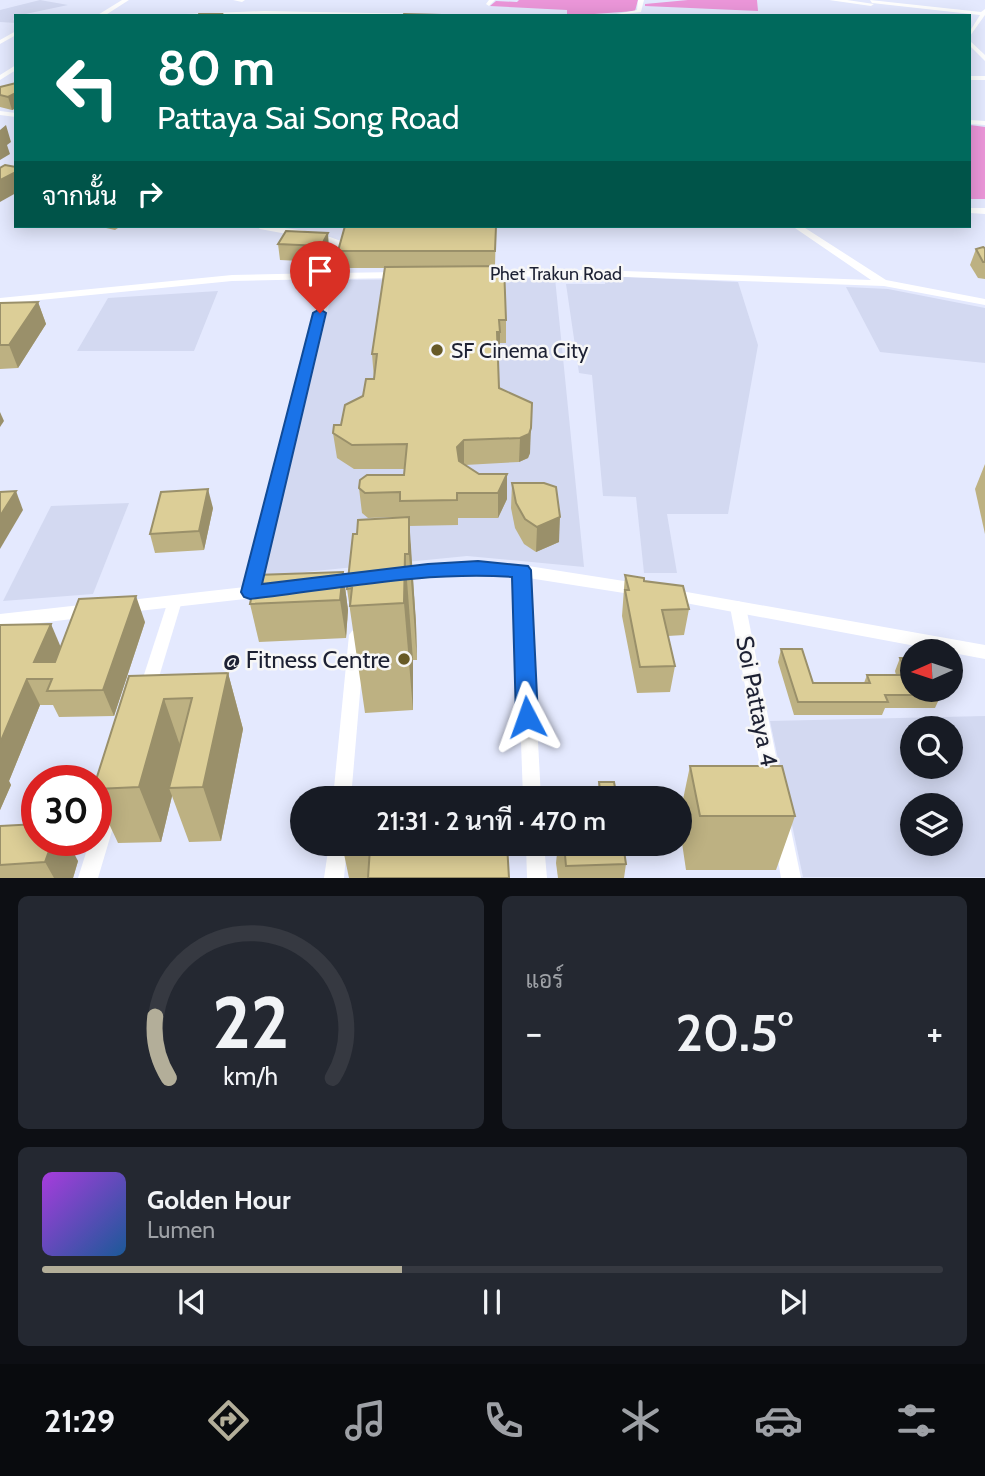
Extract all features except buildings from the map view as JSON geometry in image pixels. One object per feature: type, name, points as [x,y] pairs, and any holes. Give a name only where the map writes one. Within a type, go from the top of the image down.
[{"type":"main road","points":[[93,14],[117,0]]},
{"type":"main road","points":[[102,14],[126,0]]},
{"type":"main road","points":[[375,578],[478,568],[522,570],[985,652]]},
{"type":"main road","points":[[0,621],[292,587]]},
{"type":"street","points":[[236,0],[242,0]]},
{"type":"street","points":[[620,14],[639,11],[641,0]]},
{"type":"street","points":[[832,0],[871,4],[901,2],[960,14]]},
{"type":"street","points":[[163,14],[175,6]]},
{"type":"street","points":[[258,8],[266,14]]},
{"type":"street","points":[[971,44],[984,57]]},
{"type":"street","points":[[250,592],[329,276],[340,244],[333,240],[270,228]]},
{"type":"street","points":[[799,228],[884,283]]},
{"type":"street","name":"Phet Trakun Road","points":[[477,274],[615,273],[884,283],[985,302]]},
{"type":"street","points":[[0,301],[207,280],[410,275]]},
{"type":"street","points":[[522,570],[531,786]]},
{"type":"street","points":[[142,707],[175,601]]},
{"type":"street","name":"Soi Pattaya 4","points":[[738,607],[791,877]]},
{"type":"street","points":[[343,786],[358,618]]},
{"type":"street","points":[[88,877],[117,785]]},
{"type":"street","points":[[334,877],[337,856]]},
{"type":"street","points":[[536,856],[537,877]]},
{"type":"shaded area","points":[[40,0],[68,5],[14,14],[14,23],[0,22],[0,10]]},
{"type":"shaded area","points":[[638,0],[635,11],[594,14],[490,6],[496,1]]},
{"type":"shaded area","points":[[688,0],[757,0],[758,11],[645,6]]},
{"type":"shaded area","points":[[971,125],[985,127],[985,199],[971,199]]},
{"type":"shaded area","points":[[606,276],[738,282],[758,345],[728,514],[667,514],[677,573],[644,573],[636,497],[603,496],[592,375],[579,373],[566,284],[605,284]]},
{"type":"shaded area","points":[[555,278],[584,567],[467,556],[264,576],[335,280]]},
{"type":"shaded area","points":[[846,287],[888,289],[985,308],[985,363],[880,352]]},
{"type":"shaded area","points":[[218,291],[194,351],[77,351],[108,298]]},
{"type":"shaded area","points":[[129,503],[93,594],[3,601],[51,506]]},
{"type":"shaded area","points":[[985,716],[985,877],[803,877],[770,721],[900,718],[900,779],[963,779],[963,717]]},
{"type":"place","name":"SF Cinema City","points":[[437,350]]},
{"type":"place","name":"@ Fitness Centre","points":[[404,659]]},
{"type":"route","points":[[320,313],[250,592],[428,571],[478,568],[522,570],[527,717]]}]
